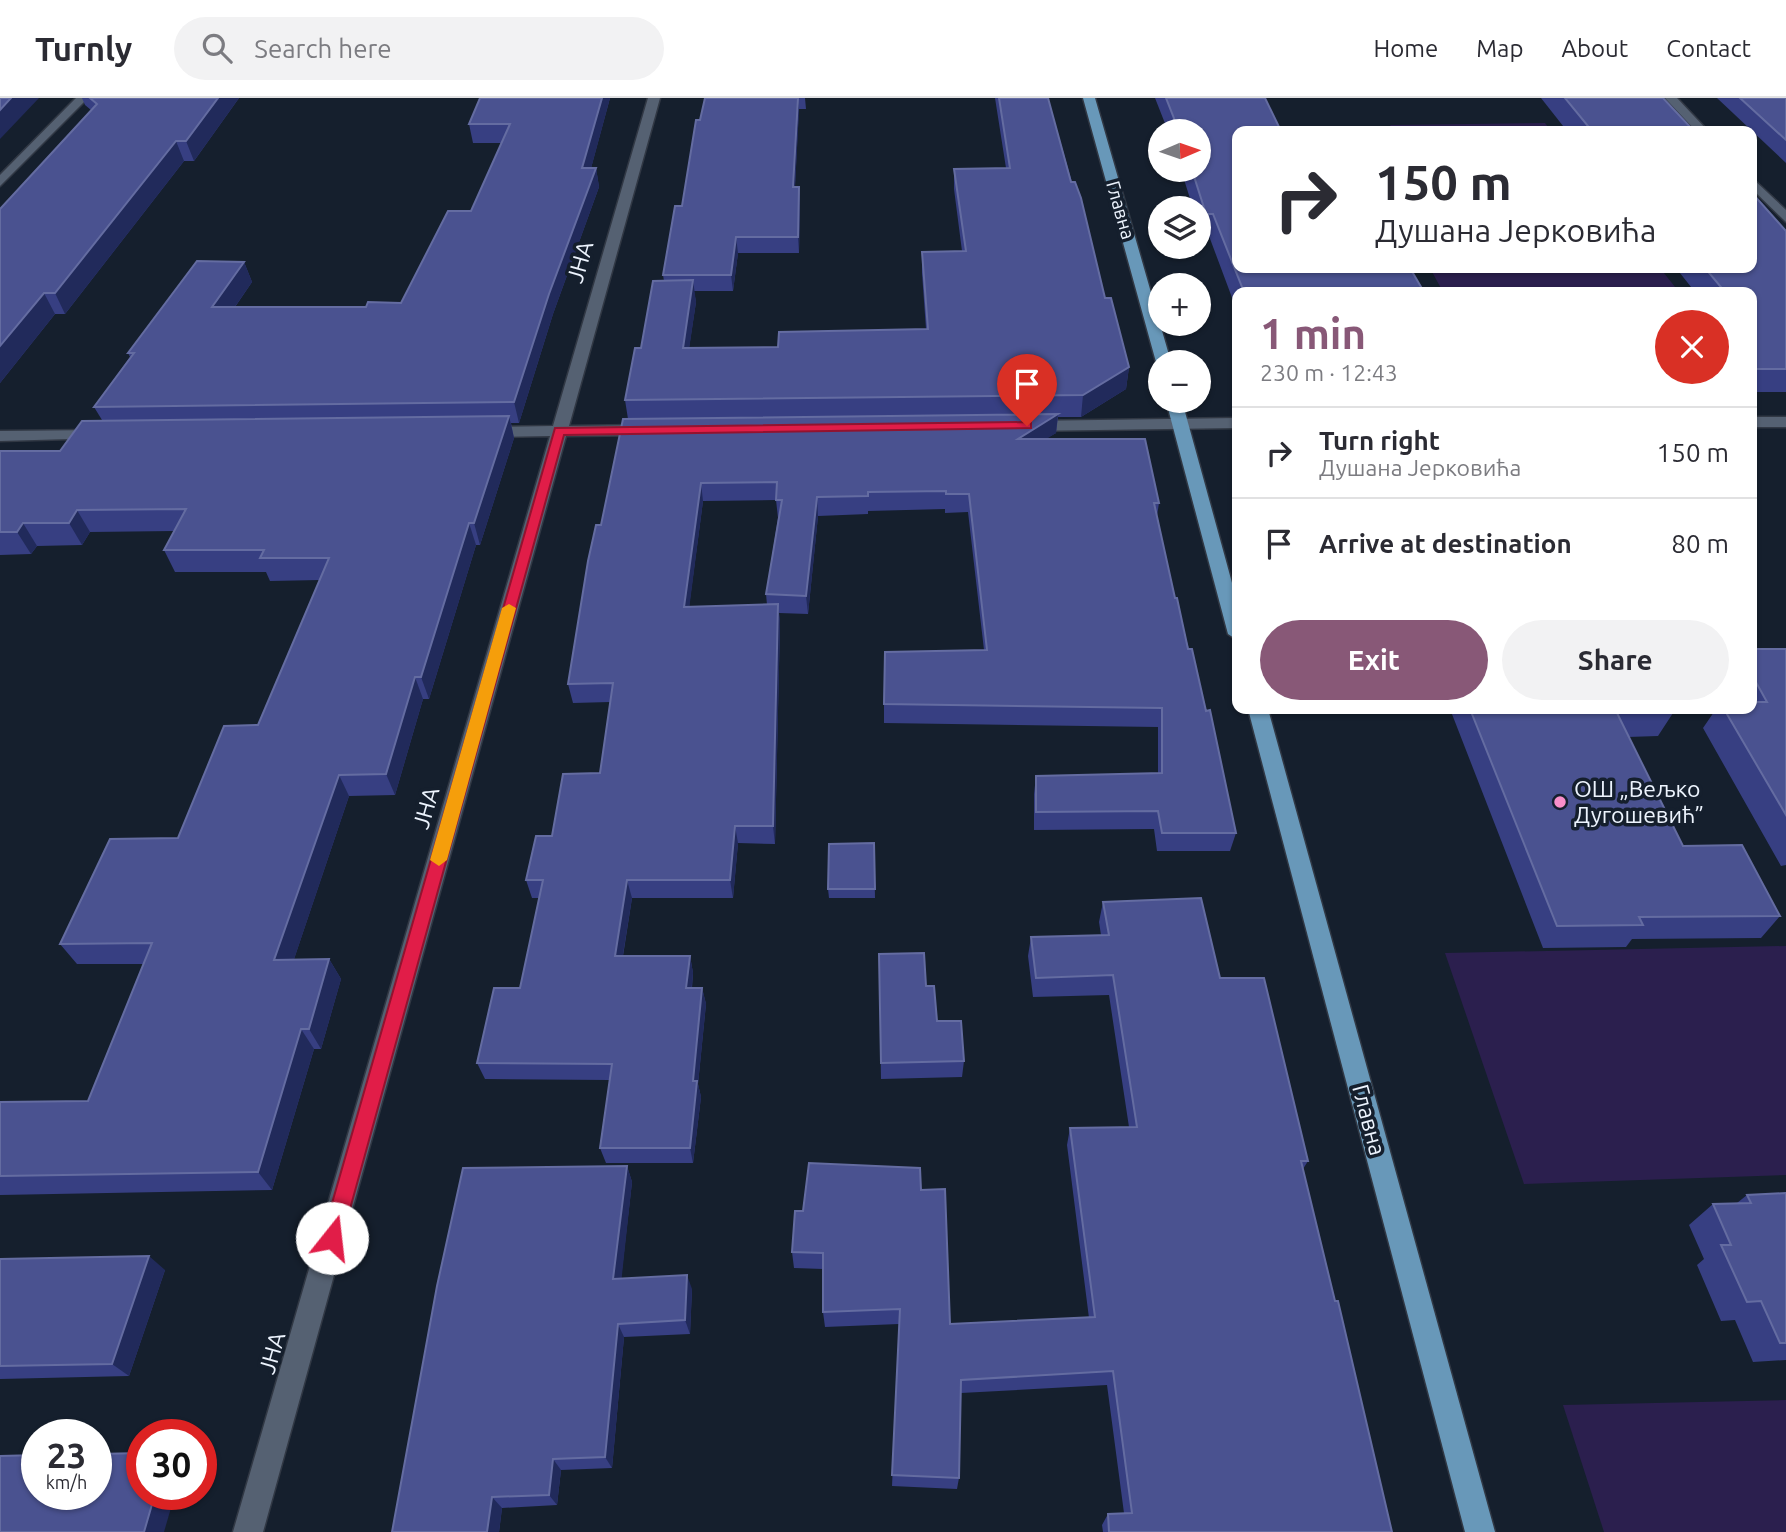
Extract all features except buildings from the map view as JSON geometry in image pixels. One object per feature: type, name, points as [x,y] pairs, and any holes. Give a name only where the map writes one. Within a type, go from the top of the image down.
[{"type":"main road","name":"Главна","points":[[1089,98],[1161,350]]},
{"type":"main road","points":[[1177,413],[1232,615]]},
{"type":"main road","name":"Главна","points":[[1259,714],[1480,1532]]},
{"type":"street","points":[[0,182],[82,98]]},
{"type":"street","name":"ЈНА","points":[[248,1532],[654,98]]},
{"type":"street","points":[[1671,98],[1698,126]]},
{"type":"street","points":[[1757,188],[1786,218]]},
{"type":"street","points":[[1757,422],[1786,422]]},
{"type":"street","points":[[1013,426],[1232,423]]},
{"type":"street","points":[[473,432],[670,430]]},
{"type":"street","points":[[0,436],[112,435]]},
{"type":"shaded area","points":[[1545,123],[1547,126],[1391,126]]},
{"type":"shaded area","points":[[1433,273],[1664,273],[1675,287],[1440,287]]},
{"type":"shaded area","points":[[1786,946],[1786,1175],[1524,1184],[1445,953]]},
{"type":"shaded area","points":[[1786,1400],[1786,1532],[1604,1532],[1563,1405]]},
{"type":"slow traffic","points":[[439,860],[509,608]]},
{"type":"place","name":"ОШ „Вељко Дугошевић”","points":[[1560,802]]},
{"type":"route","points":[[332,1238],[559,431],[1027,426]]}]
